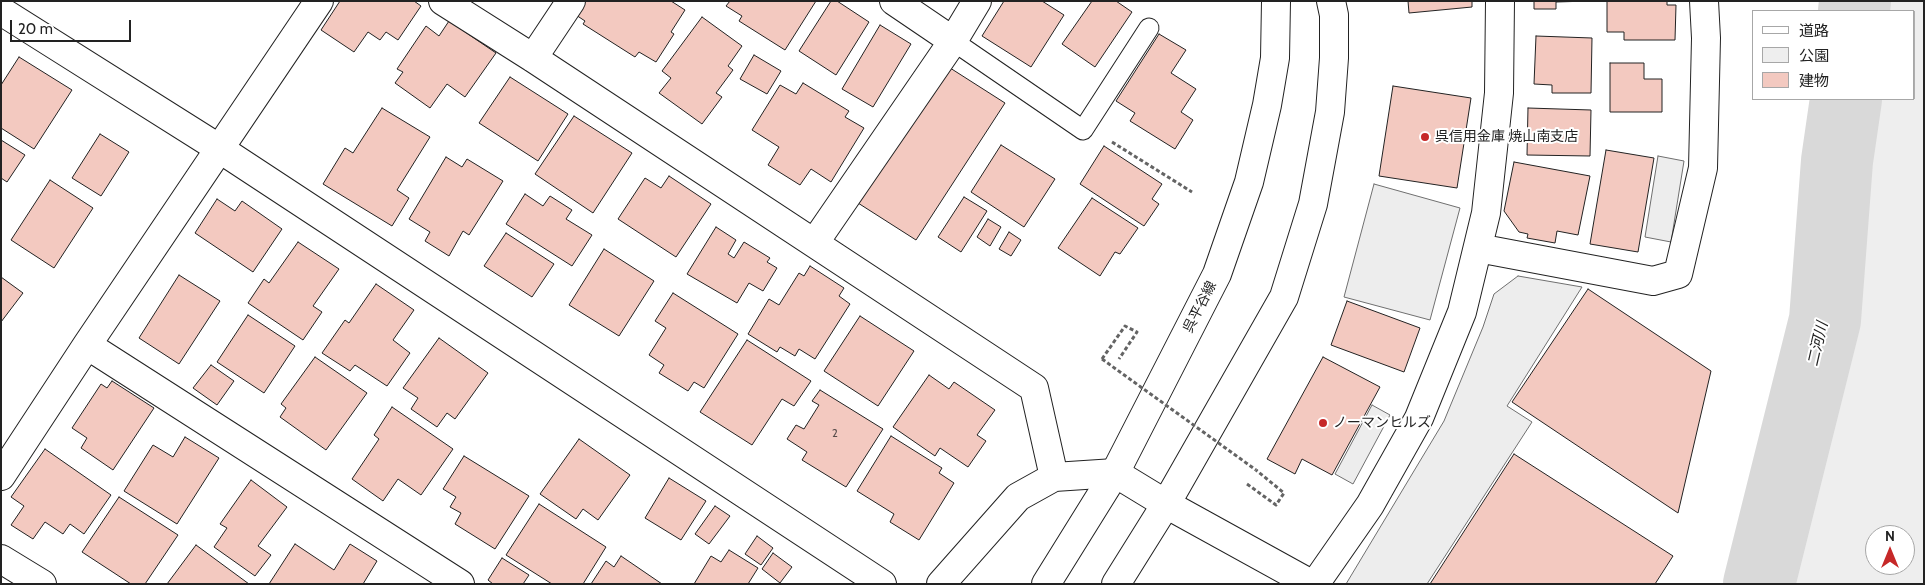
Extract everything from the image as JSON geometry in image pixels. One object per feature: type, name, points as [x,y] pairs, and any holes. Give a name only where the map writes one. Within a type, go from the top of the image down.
[{"type":"street","points":[[1,476],[87,344],[318,1]]},
{"type":"street","points":[[443,1],[815,242],[1034,388],[1054,477]]},
{"type":"street","points":[[533,58],[571,1]]},
{"type":"street","points":[[894,1],[953,41]]},
{"type":"street","points":[[815,242],[953,41],[977,1]]},
{"type":"street","name":"呉平谷線","points":[[1046,584],[1115,473],[1217,274],[1249,182],[1267,105],[1273,67],[1276,1]]},
{"type":"street","points":[[1116,584],[1166,504],[1284,297],[1313,204],[1330,112],[1334,58],[1334,15],[1331,1]]},
{"type":"street","points":[[1315,584],[1370,505],[1419,418],[1462,312],[1486,213],[1499,93],[1500,1]]},
{"type":"street","points":[[1478,248],[1653,281],[1678,274],[1703,168],[1706,38],[1704,1]]},
{"type":"street","points":[[3,17],[220,149],[882,584]]},
{"type":"street","points":[[87,344],[460,584]]},
{"type":"street","points":[[941,584],[1018,497],[1054,477],[1115,473],[1166,504],[1311,584]]},
{"type":"street","points":[[1,559],[42,584]]},
{"type":"lane","points":[[953,41],[1084,130],[1149,28]]},
{"type":"path","points":[[1108,140],[1192,192]]},
{"type":"path","points":[[1119,359],[1137,332],[1125,326],[1102,359],[1256,470],[1284,493],[1276,505],[1247,484]]},
{"type":"green space","points":[[1880,1],[1924,1],[1924,584],[1785,584],[1868,196],[1874,100],[1915,100],[1915,10],[1880,10]]},
{"type":"shaded area","points":[[1658,156],[1684,161],[1671,242],[1645,237]]},
{"type":"shaded area","points":[[1374,184],[1460,208],[1430,320],[1344,297]]},
{"type":"shaded area","points":[[1518,276],[1582,287],[1507,406],[1532,422],[1427,584],[1346,584],[1444,421],[1483,327],[1494,294]]},
{"type":"shaded area","points":[[1372,405],[1390,415],[1353,484],[1335,474]]},
{"type":"building","points":[[340,1],[414,1],[421,6],[398,40],[386,32],[380,40],[368,32],[354,52],[321,30]]},
{"type":"building","points":[[585,1],[671,1],[685,10],[671,32],[674,34],[656,62],[639,52],[635,57],[583,24],[585,21],[576,15]]},
{"type":"building","points":[[730,1],[816,1],[785,50],[739,21],[742,16],[726,6]]},
{"type":"building","points":[[831,1],[837,1],[869,22],[836,75],[799,51]]},
{"type":"building","points":[[1004,1],[1042,1],[1064,15],[1031,67],[982,36]]},
{"type":"building","points":[[1092,1],[1116,1],[1132,12],[1095,67],[1062,44]]},
{"type":"building","points":[[1408,1],[1472,1],[1472,7],[1409,13]]},
{"type":"building","points":[[1534,1],[1589,1],[1556,2],[1556,9],[1534,9]]},
{"type":"building","points":[[1607,1],[1667,1],[1667,5],[1676,5],[1675,40],[1624,40],[1624,32],[1607,32]]},
{"type":"building","points":[[702,17],[742,46],[728,66],[733,70],[716,93],[722,97],[702,124],[659,93],[671,78],[662,71]]},
{"type":"building","points":[[449,21],[496,53],[465,97],[447,84],[430,108],[395,83],[403,72],[397,69],[426,26],[439,36]]},
{"type":"building","points":[[880,25],[911,44],[873,107],[842,89]]},
{"type":"building","points":[[1159,34],[1186,50],[1171,73],[1196,89],[1181,112],[1193,120],[1175,149],[1130,121],[1135,113],[1116,101]]},
{"type":"building","points":[[1536,36],[1592,38],[1591,93],[1552,93],[1552,85],[1534,84]]},
{"type":"building","points":[[754,55],[781,71],[767,94],[740,79]]},
{"type":"building","points":[[19,57],[72,90],[34,149],[1,128],[1,85]]},
{"type":"building","points":[[1610,63],[1644,63],[1644,79],[1662,79],[1662,112],[1610,112]]},
{"type":"building","points":[[947,66],[1005,103],[916,240],[858,203]]},
{"type":"building","points":[[510,77],[568,114],[538,161],[479,123]]},
{"type":"building","points":[[803,83],[849,111],[845,117],[864,128],[831,182],[811,169],[800,185],[768,165],[779,147],[752,130],[780,85],[796,94]]},
{"type":"building","name":"呉信用金庫 焼山南支店","points":[[1393,86],[1471,98],[1457,188],[1379,176]]},
{"type":"building","points":[[382,108],[430,137],[397,190],[409,198],[392,226],[323,184],[345,148],[353,153]]},
{"type":"building","points":[[1528,108],[1591,110],[1590,156],[1527,155]]},
{"type":"building","points":[[574,116],[632,153],[593,213],[535,174]]},
{"type":"building","points":[[100,134],[129,152],[101,196],[72,178]]},
{"type":"building","points":[[1,140],[25,155],[7,182],[1,178]]},
{"type":"building","points":[[1001,145],[1055,179],[1024,227],[971,192]]},
{"type":"building","points":[[1104,146],[1162,184],[1152,199],[1159,204],[1144,226],[1080,184]]},
{"type":"building","points":[[1606,150],[1654,158],[1638,252],[1590,244]]},
{"type":"building","points":[[446,157],[462,167],[467,159],[503,181],[469,235],[463,231],[449,256],[425,241],[430,232],[409,219]]},
{"type":"building","points":[[1514,162],[1590,176],[1578,235],[1557,231],[1555,243],[1527,238],[1528,234],[1519,232],[1504,211]]},
{"type":"building","points":[[669,176],[711,204],[676,257],[618,219],[645,178],[661,188]]},
{"type":"building","points":[[50,180],[93,208],[54,268],[11,240]]},
{"type":"building","points":[[525,194],[543,206],[550,196],[572,210],[566,219],[592,235],[572,266],[506,224]]},
{"type":"building","points":[[964,197],[987,211],[961,252],[938,237]]},
{"type":"building","points":[[1092,198],[1138,228],[1120,254],[1115,252],[1100,276],[1058,248]]},
{"type":"building","points":[[217,199],[235,211],[242,201],[282,229],[253,272],[195,233]]},
{"type":"building","points":[[988,219],[1001,227],[990,246],[977,237]]},
{"type":"building","points":[[716,227],[736,240],[728,254],[734,258],[744,242],[770,258],[767,262],[777,268],[763,291],[749,283],[737,303],[687,274]]},
{"type":"building","points":[[1009,232],[1021,240],[1011,256],[999,249]]},
{"type":"building","points":[[506,233],[554,264],[532,297],[484,266]]},
{"type":"building","points":[[298,242],[339,269],[313,306],[322,312],[303,340],[248,303],[264,279],[269,283]]},
{"type":"building","points":[[604,249],[654,281],[619,336],[569,305]]},
{"type":"building","points":[[810,266],[844,288],[839,296],[850,304],[815,359],[799,349],[795,356],[780,347],[777,352],[748,334],[769,299],[779,305],[799,273],[804,276]]},
{"type":"building","points":[[179,275],[220,301],[179,364],[139,338]]},
{"type":"building","points":[[1,277],[23,293],[1,322]]},
{"type":"building","points":[[376,284],[414,310],[393,340],[410,353],[387,386],[355,365],[350,371],[322,353],[345,320],[349,323]]},
{"type":"building","points":[[1588,289],[1711,371],[1678,513],[1512,402]]},
{"type":"building","points":[[673,293],[738,334],[704,388],[694,382],[688,391],[659,373],[664,365],[649,355],[666,328],[655,321]]},
{"type":"building","points":[[1347,301],[1420,328],[1404,372],[1331,345]]},
{"type":"building","points":[[248,315],[295,346],[264,393],[217,362]]},
{"type":"building","points":[[860,316],[914,351],[878,406],[824,371]]},
{"type":"building","points":[[439,338],[488,373],[455,419],[447,413],[437,427],[411,409],[418,398],[403,388]]},
{"type":"building","points":[[747,340],[811,381],[794,406],[782,399],[752,445],[700,412]]},
{"type":"building","points":[[315,357],[367,393],[326,450],[280,417],[286,408],[281,404]]},
{"type":"building","name":"ノーマンヒルズ","points":[[1323,357],[1380,387],[1332,475],[1302,459],[1295,474],[1267,459]]},
{"type":"building","points":[[211,365],[234,381],[217,405],[193,388]]},
{"type":"building","points":[[929,375],[949,389],[954,382],[995,410],[977,435],[986,441],[968,467],[940,448],[935,456],[893,427]]},
{"type":"building","points":[[112,381],[154,408],[113,470],[81,448],[87,438],[72,428],[101,384],[107,388]]},
{"type":"building","points":[[820,390],[883,429],[846,487],[802,460],[807,452],[787,439],[796,425],[804,429],[819,405],[812,401]]},
{"type":"building","points":[[392,407],[453,449],[421,495],[398,479],[383,501],[352,479],[379,439],[374,435]]},
{"type":"building","points":[[891,436],[942,468],[939,473],[954,483],[919,540],[890,522],[894,514],[857,491]]},
{"type":"building","points":[[185,437],[219,458],[177,524],[124,491],[153,445],[173,457]]},
{"type":"building","points":[[579,439],[630,475],[598,520],[583,509],[576,519],[540,494]]},
{"type":"building","points":[[45,449],[111,495],[84,534],[70,524],[63,534],[45,522],[33,539],[11,525],[24,506],[11,497]]},
{"type":"building","points":[[1514,454],[1673,556],[1655,584],[1430,584]]},
{"type":"building","points":[[464,456],[529,496],[495,549],[455,524],[461,513],[450,507],[456,497],[443,489]]},
{"type":"building","points":[[669,478],[706,501],[681,540],[645,518]]},
{"type":"building","points":[[251,480],[287,507],[258,546],[271,555],[255,576],[214,547],[227,528],[220,524]]},
{"type":"building","points":[[119,497],[178,535],[145,584],[131,584],[82,552]]},
{"type":"building","points":[[539,504],[606,547],[583,584],[552,584],[506,555]]},
{"type":"building","points":[[715,506],[730,516],[709,544],[695,534]]},
{"type":"building","points":[[757,536],[773,548],[761,565],[745,554]]},
{"type":"building","points":[[295,544],[334,570],[350,544],[377,561],[363,584],[269,584]]},
{"type":"building","points":[[196,545],[249,584],[167,584]]},
{"type":"building","points":[[729,550],[758,568],[748,584],[694,584],[711,556],[721,562]]},
{"type":"building","points":[[773,553],[792,567],[780,583],[762,569]]},
{"type":"building","points":[[621,556],[662,584],[591,584],[606,561],[614,567]]},
{"type":"building","points":[[502,558],[529,575],[523,584],[493,584],[488,580]]},
{"type":"waterway","name":"二河川","points":[[1854,10],[1855,1]]},
{"type":"waterway","name":"二河川","points":[[1759,584],[1825,320],[1837,161],[1846,100]]},
{"type":"place","name":"呉信用金庫 焼山南支店","points":[[1425,137]]},
{"type":"place","name":"ノーマンヒルズ","points":[[1323,423]]}]
